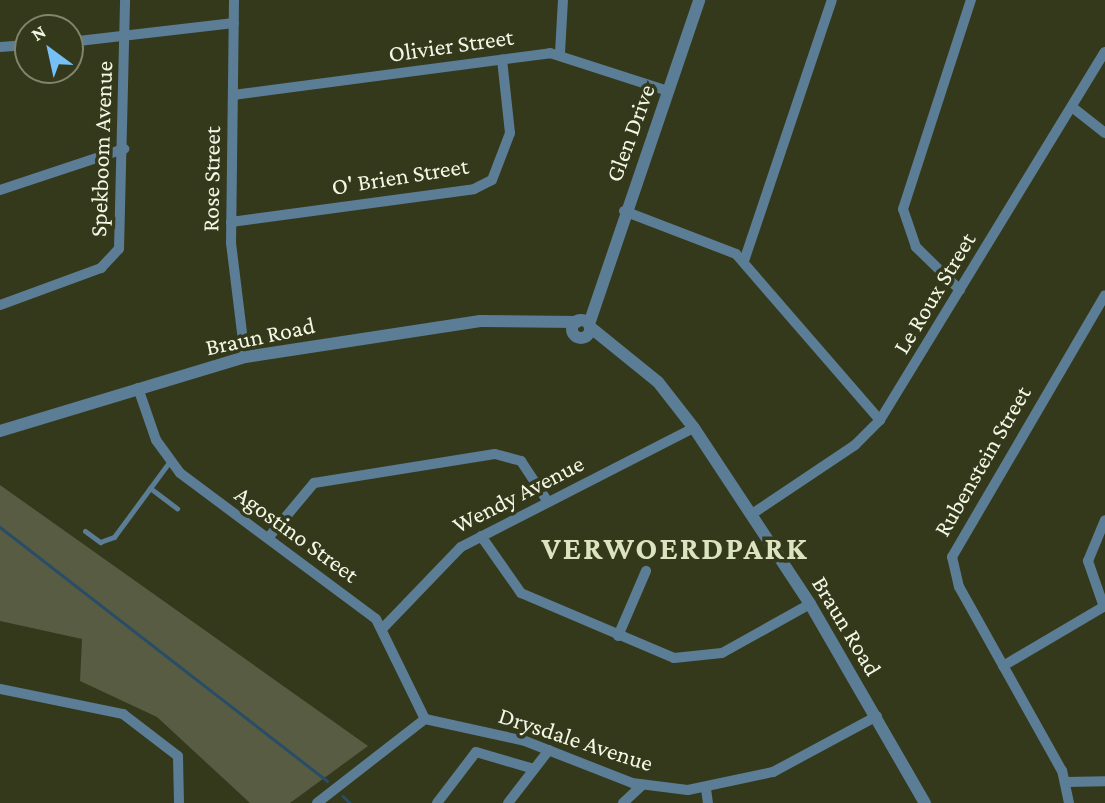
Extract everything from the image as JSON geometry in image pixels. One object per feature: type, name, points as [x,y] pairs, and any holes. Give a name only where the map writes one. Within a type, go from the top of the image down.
[{"type":"street","name":"Spekboom Avenue","points":[[0,305],[101,268],[116,257],[124,149],[125,0]]},
{"type":"street","name":"Rose Street","points":[[234,0],[231,222],[245,357]]},
{"type":"street","points":[[560,53],[563,0]]},
{"type":"street","name":"Glen Drive","points":[[582,327],[699,0]]},
{"type":"street","points":[[744,261],[832,0]]},
{"type":"street","points":[[960,290],[916,247],[903,209],[971,0]]},
{"type":"street","points":[[84,39],[234,23]]},
{"type":"street","name":"Le Roux Street","points":[[752,514],[855,445],[880,420],[1105,52]]},
{"type":"street","name":"Olivier Street","points":[[233,95],[560,53],[668,91]]},
{"type":"street","name":"O' Brien Street","points":[[231,222],[474,189],[492,180],[510,133],[502,59]]},
{"type":"street","points":[[1072,107],[1105,133]]},
{"type":"street","points":[[0,190],[124,149]]},
{"type":"street","points":[[624,211],[715,243],[744,261],[880,420]]},
{"type":"street","name":"Rubenstein Street","points":[[1069,803],[1066,782],[954,576],[954,548],[1105,295]]},
{"type":"street","points":[[1093,315],[1105,322]]},
{"type":"street","name":"Braun Road","points":[[0,431],[245,357],[480,321],[536,321],[582,327],[618,350],[658,382],[694,428],[810,604],[925,803]]},
{"type":"street","name":"Agostino Street","points":[[138,388],[170,461],[383,628],[425,719]]},
{"type":"street","name":"Wendy Avenue","points":[[383,628],[450,553],[694,428]]},
{"type":"street","points":[[268,538],[314,483],[495,454],[521,461],[548,502]]},
{"type":"street","points":[[1003,666],[1104,606],[1088,561],[1105,520]]},
{"type":"street","points":[[481,536],[521,593],[665,656],[699,658],[741,644],[810,604]]},
{"type":"street","points":[[618,636],[646,571]]},
{"type":"street","points":[[0,690],[123,714],[178,756],[179,803]]},
{"type":"street","name":"Drysdale Avenue","points":[[425,719],[549,750],[642,785],[706,789],[773,772],[877,716]]},
{"type":"street","points":[[317,803],[425,719]]},
{"type":"street","points":[[508,803],[549,750]]},
{"type":"street","points":[[437,803],[476,752],[534,769]]},
{"type":"street","points":[[1066,782],[1105,780]]},
{"type":"street","points":[[622,803],[642,785]]},
{"type":"street","points":[[706,789],[708,803]]},
{"type":"lane","points":[[85,531],[106,543],[170,461]]},
{"type":"lane","points":[[150,488],[177,508]]},
{"type":"green space","points":[[0,485],[368,746],[290,803],[250,803],[157,717],[80,681],[82,639],[0,621]]},
{"type":"waterway","points":[[0,527],[327,781]]},
{"type":"waterway","points":[[343,796],[350,803]]},
{"type":"district","name":"VERWOERDPARK","points":[[675,548]]}]
